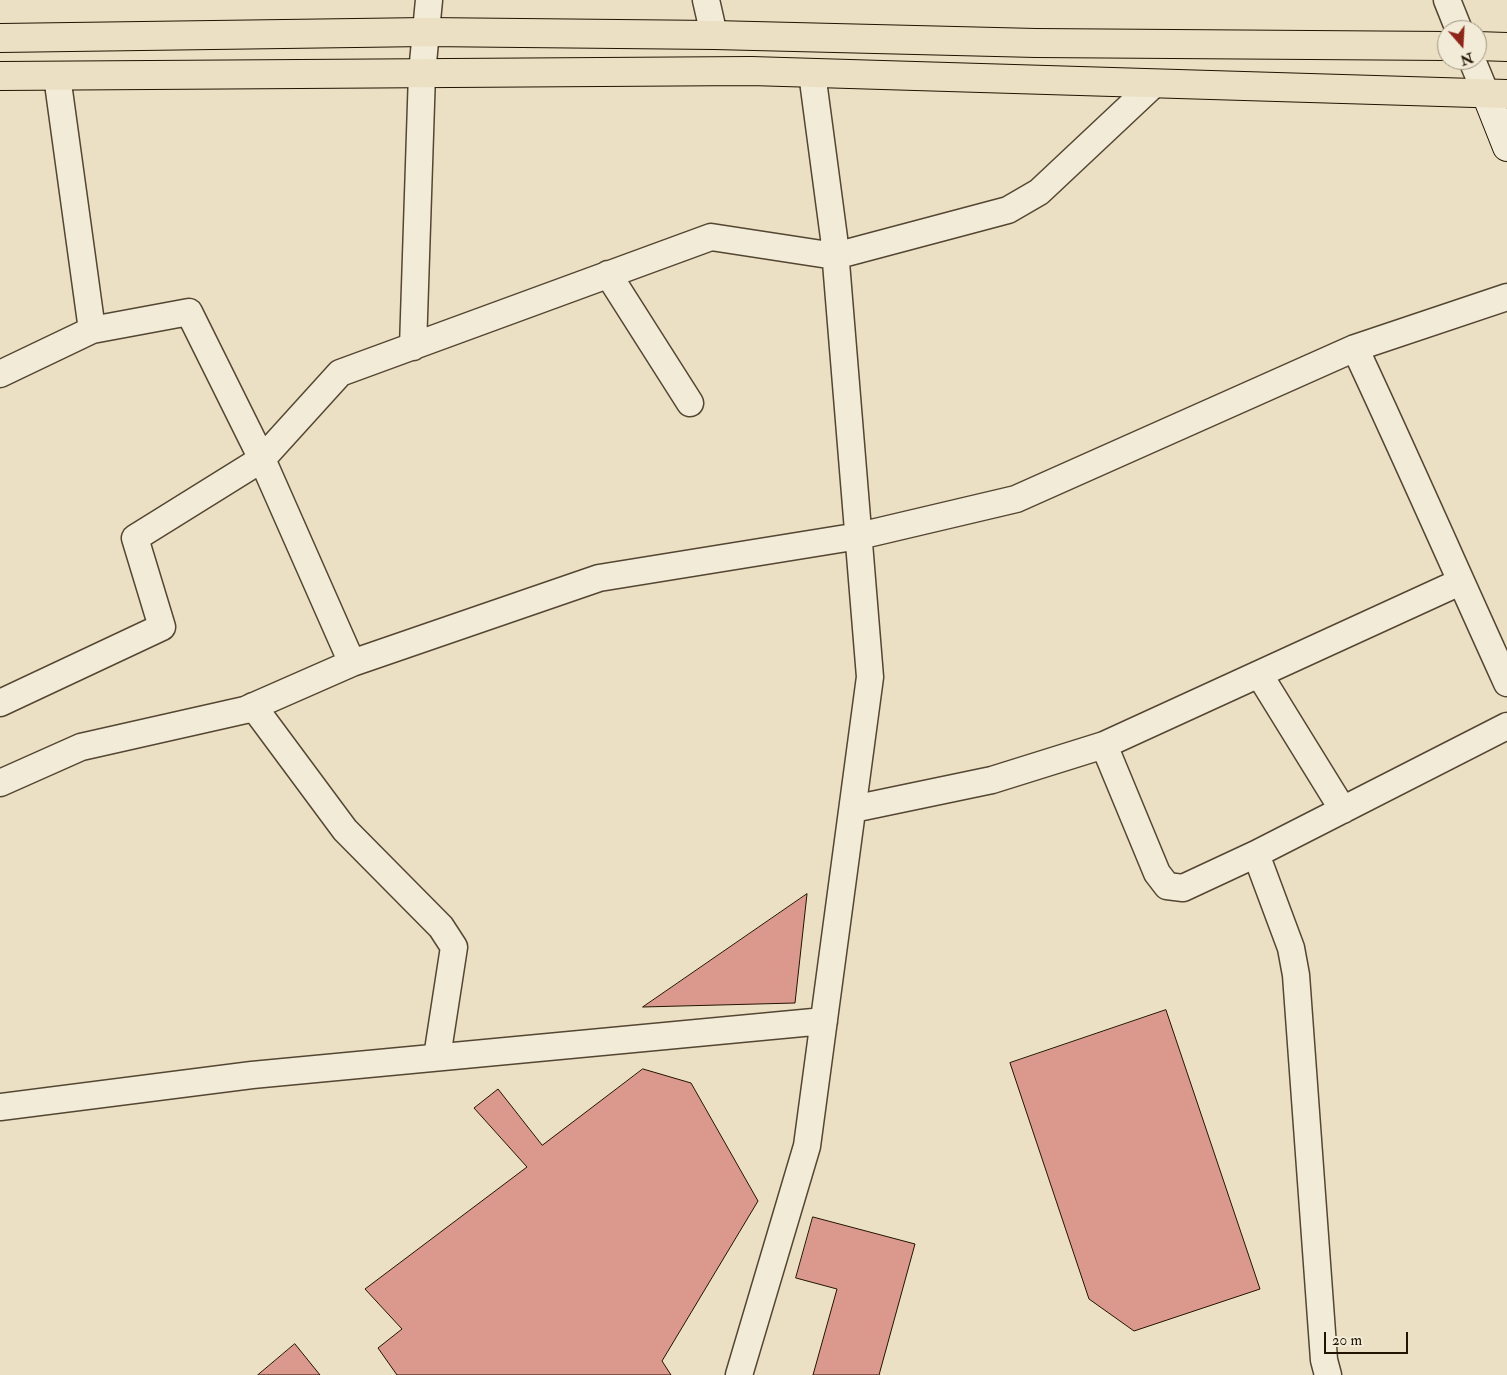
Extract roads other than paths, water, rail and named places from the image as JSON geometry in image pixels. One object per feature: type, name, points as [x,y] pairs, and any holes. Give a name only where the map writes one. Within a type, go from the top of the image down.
[{"type":"main road","points":[[0,38],[426,32],[714,35],[1036,43],[1437,46]]},
{"type":"main road","points":[[1487,46],[1507,47]]},
{"type":"main road","points":[[0,76],[732,71],[1496,94]]},
{"type":"street","points":[[413,347],[422,73],[429,0]]},
{"type":"street","points":[[706,0],[714,35]]},
{"type":"street","points":[[1446,0],[1455,20]]},
{"type":"street","points":[[1479,70],[1496,94],[1507,147]]},
{"type":"street","points":[[739,1375],[807,1146],[870,677],[835,256],[812,73]]},
{"type":"street","points":[[56,76],[92,330]]},
{"type":"street","points":[[0,703],[162,627],[135,538],[262,459],[340,373],[711,237],[835,256],[1008,210],[1039,192],[1154,84]]},
{"type":"street","points":[[608,274],[690,403]]},
{"type":"street","points":[[0,783],[81,747],[245,710],[352,662],[599,578],[859,536],[1016,499],[1355,348],[1507,297]]},
{"type":"street","points":[[0,374],[92,330],[188,312],[262,459],[352,662]]},
{"type":"street","points":[[1355,348],[1507,683]]},
{"type":"street","points":[[853,809],[992,780],[1104,745],[1460,582]]},
{"type":"street","points":[[1259,674],[1343,810]]},
{"type":"street","points":[[253,706],[344,830],[441,927],[454,947],[437,1057]]},
{"type":"street","points":[[1104,745],[1157,873],[1167,886],[1183,888],[1256,854],[1507,726]]},
{"type":"street","points":[[1256,854],[1291,948],[1296,975],[1324,1360],[1328,1375]]},
{"type":"street","points":[[0,1107],[252,1075],[824,1021]]}]
